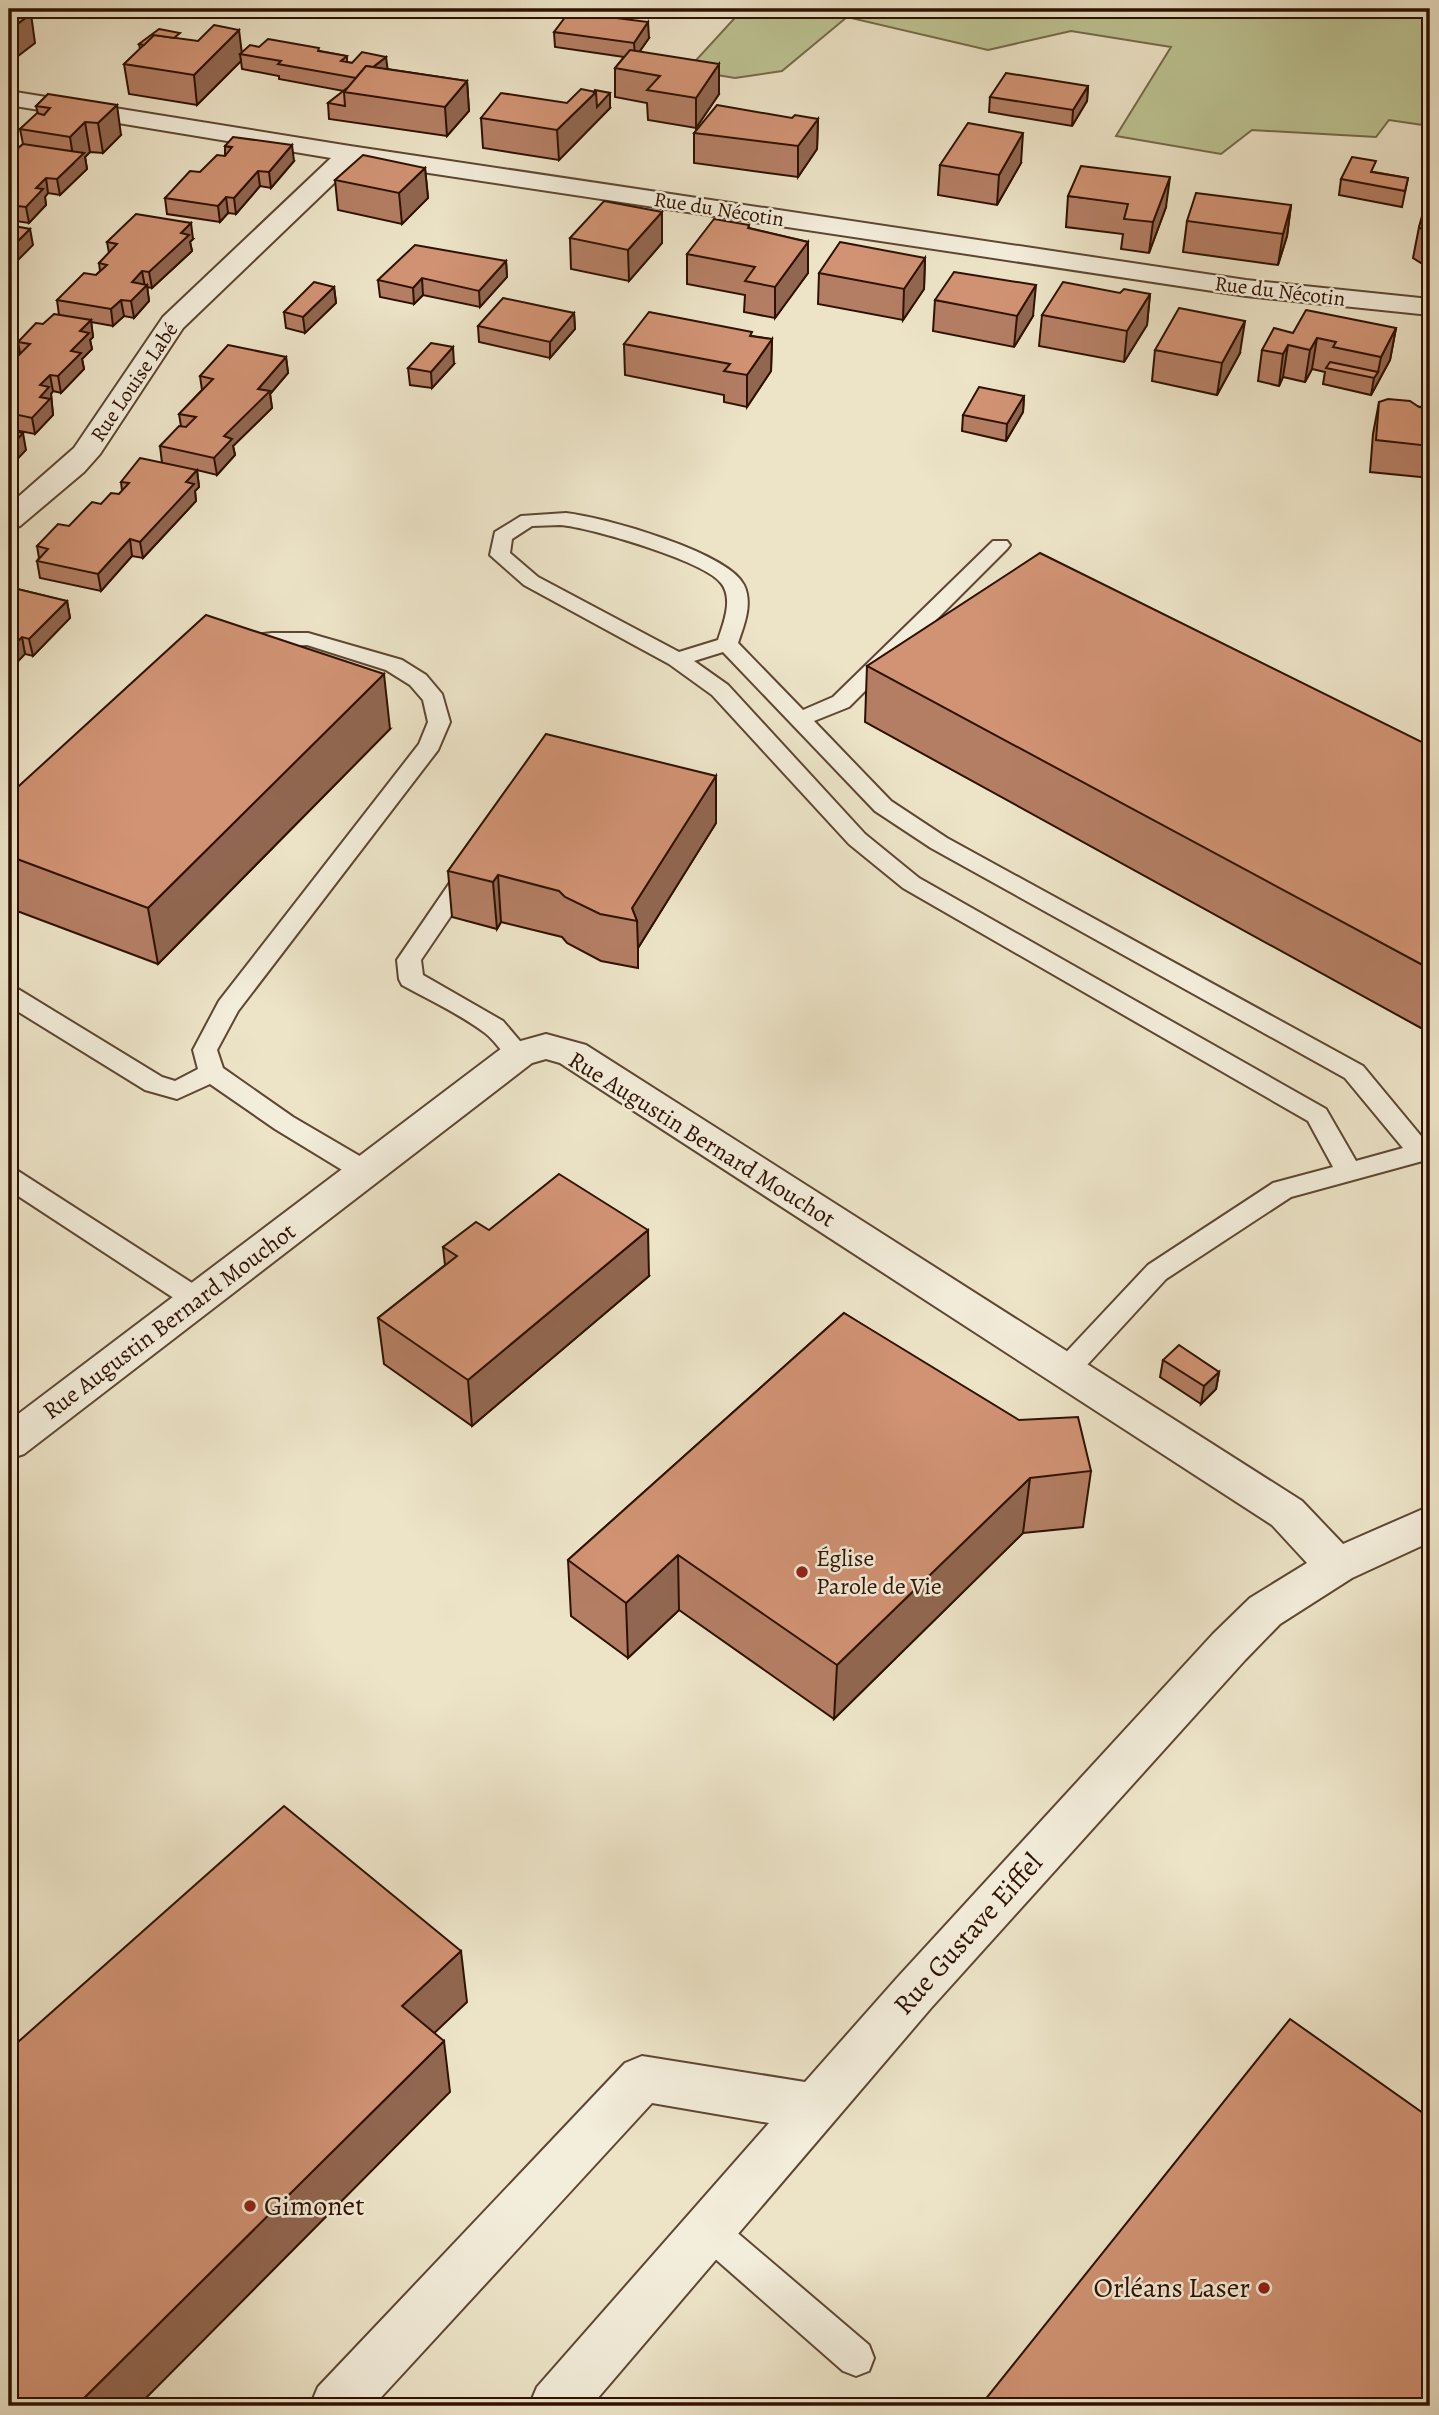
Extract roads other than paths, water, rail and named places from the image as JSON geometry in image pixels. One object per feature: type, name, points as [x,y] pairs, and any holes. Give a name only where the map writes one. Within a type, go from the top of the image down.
[{"type":"street","name":"Rue du Nécotin","points":[[9,98],[350,155],[1232,286],[1430,307]]},
{"type":"street","name":"Rue Louise Labé","points":[[9,520],[85,454],[173,323],[350,155]]},
{"type":"street","name":"Rue Augustin Bernard Mouchot","points":[[9,1443],[519,1054],[546,1046],[573,1054],[1287,1513],[1337,1566]]},
{"type":"street","name":"Rue Gustave Eiffel","points":[[556,2406],[914,1993],[1229,1647],[1265,1611],[1337,1566],[1430,1523]]},
{"type":"street","points":[[337,2406],[642,2079],[816,2107]]},
{"type":"lane","points":[[727,644],[740,605],[728,577],[685,554],[569,520],[528,520],[502,536],[500,555],[531,581],[677,659],[720,690],[857,839],[911,883],[1317,1115],[1349,1172]]},
{"type":"lane","points":[[800,719],[841,702],[1000,545]]},
{"type":"lane","points":[[218,651],[238,643],[308,639],[394,665],[418,680],[434,699],[439,722],[430,745],[228,1007],[205,1049],[212,1073],[284,1123],[366,1172]]},
{"type":"lane","points":[[727,644],[883,806],[939,843],[1354,1072],[1426,1152],[1282,1190],[1157,1272],[1066,1370]]},
{"type":"lane","points":[[677,659],[727,644]]},
{"type":"lane","points":[[486,846],[409,960],[411,979],[494,1027],[519,1054]]},
{"type":"lane","points":[[9,995],[154,1084],[177,1090],[212,1073]]},
{"type":"lane","points":[[9,1178],[196,1299]]},
{"type":"lane","points":[[708,2230],[856,2358]]},
{"type":"place","name":"Église Parole de Vie","points":[[802,1572]]},
{"type":"place","name":"Gimonet","points":[[250,2206]]},
{"type":"place","name":"Orléans Laser","points":[[1264,2288]]}]
